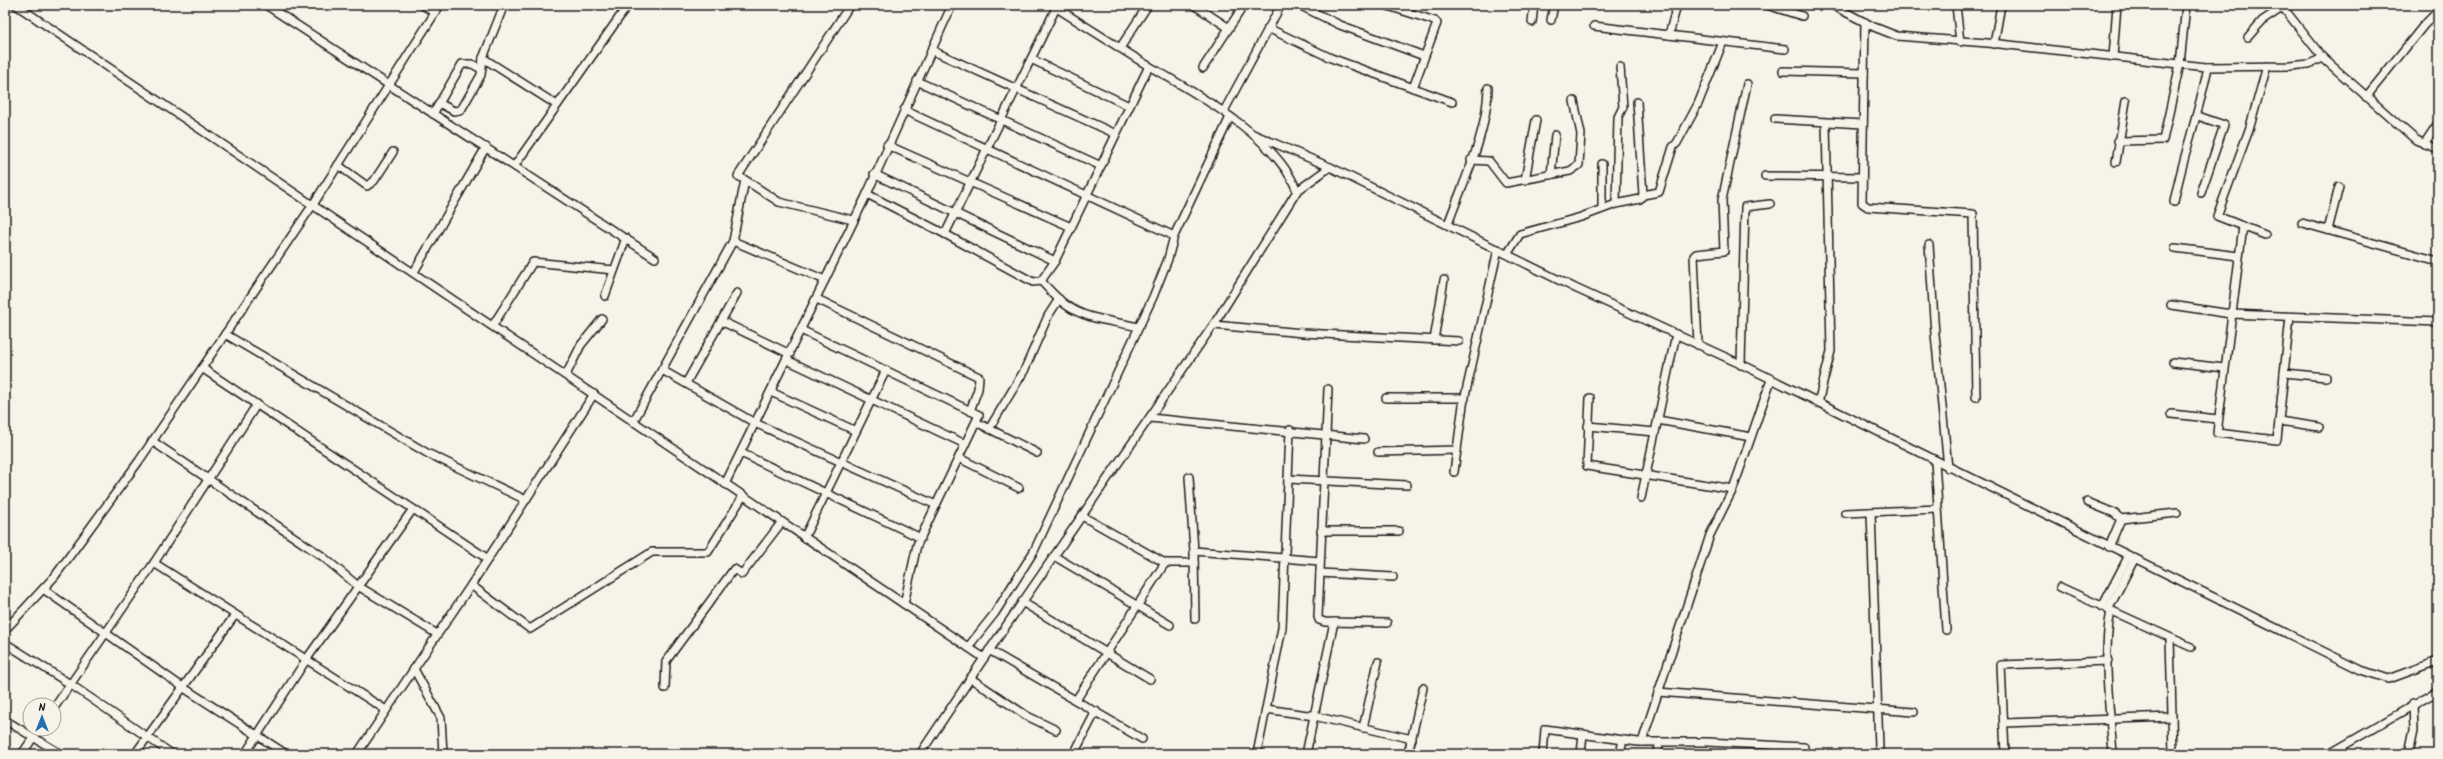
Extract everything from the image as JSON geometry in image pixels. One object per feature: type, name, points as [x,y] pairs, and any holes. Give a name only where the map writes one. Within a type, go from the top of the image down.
[{"type":"street","points":[[16,5],[314,203],[781,523],[984,658]]},
{"type":"street","points":[[266,5],[388,86],[515,165],[655,258]]},
{"type":"street","points":[[423,5],[435,13]]},
{"type":"street","points":[[5,630],[55,576],[152,441],[314,203],[440,5]]},
{"type":"street","points":[[439,103],[454,111],[461,110],[477,83],[482,69],[483,58],[504,5]]},
{"type":"street","points":[[515,165],[628,5]]},
{"type":"street","points":[[850,5],[738,176],[779,202],[853,220]]},
{"type":"street","points":[[725,484],[817,299],[853,220],[867,194],[887,145],[952,5]]},
{"type":"street","points":[[1120,48],[1148,5]]},
{"type":"street","points":[[1194,5],[1229,28]]},
{"type":"street","points":[[1203,68],[1244,5]]},
{"type":"street","points":[[1224,111],[1281,5]]},
{"type":"street","points":[[1299,5],[1340,24],[1424,56]]},
{"type":"street","points":[[1385,5],[1435,21],[1436,26],[1413,88]]},
{"type":"street","points":[[1532,22],[1534,5]]},
{"type":"street","points":[[1551,20],[1554,5]]},
{"type":"street","points":[[1669,35],[1677,5]]},
{"type":"street","points":[[1767,5],[1802,16]]},
{"type":"street","points":[[1956,5],[1960,42]]},
{"type":"street","points":[[1994,44],[2000,5]]},
{"type":"street","points":[[2113,57],[2117,5]]},
{"type":"street","points":[[2118,141],[2163,140],[2180,64],[2186,5]]},
{"type":"street","points":[[945,234],[1016,89],[1054,6],[1224,111],[1274,156],[1294,182],[1297,191]]},
{"type":"street","points":[[1835,6],[1865,22],[1897,36],[1994,44],[2208,67],[2309,64],[2323,58]]},
{"type":"street","points":[[2248,37],[2262,21],[2282,6],[2323,58],[2416,140],[2438,149]]},
{"type":"street","points":[[2366,97],[2424,24],[2438,11]]},
{"type":"street","points":[[1865,22],[1862,202],[1868,207],[1973,214],[1976,397]]},
{"type":"street","points":[[1594,26],[1785,49]]},
{"type":"street","points":[[1268,28],[1331,58],[1452,102]]},
{"type":"street","points":[[1508,253],[1520,234],[1616,204],[1640,199],[1643,195],[1659,192],[1673,147],[1677,143],[1698,104],[1723,42]]},
{"type":"street","points":[[931,50],[1116,134]]},
{"type":"street","points":[[483,58],[557,105]]},
{"type":"street","points":[[1030,59],[1129,106]]},
{"type":"street","points":[[433,114],[462,64],[472,64],[482,69]]},
{"type":"street","points":[[1042,281],[1055,261],[1149,66]]},
{"type":"street","points":[[2265,235],[2217,216],[2249,130],[2267,66]]},
{"type":"street","points":[[1616,204],[1618,117],[1623,107],[1620,67]]},
{"type":"street","points":[[2174,202],[2183,156],[2198,116],[2208,67]]},
{"type":"street","points":[[1783,71],[1864,73]]},
{"type":"street","points":[[917,81],[1101,166]]},
{"type":"street","points":[[1698,345],[1694,256],[1696,254],[1724,251],[1722,200],[1747,84]]},
{"type":"street","points":[[1448,224],[1483,125],[1488,88]]},
{"type":"street","points":[[1471,160],[1489,161],[1506,183],[1570,171],[1579,165],[1581,134],[1574,101]]},
{"type":"street","points":[[2116,162],[2118,141],[2126,101]]},
{"type":"street","points":[[1637,102],[1643,195]]},
{"type":"street","points":[[904,110],[1174,236]]},
{"type":"street","points":[[968,647],[995,613],[1034,551],[1138,326],[1163,270],[1174,236],[1230,116]]},
{"type":"street","points":[[2198,116],[2224,125],[2201,193]]},
{"type":"street","points":[[1775,119],[1863,124]]},
{"type":"street","points":[[1525,180],[1536,120]]},
{"type":"street","points":[[1818,403],[1830,351],[1825,176],[1826,123]]},
{"type":"street","points":[[2424,144],[2438,123]]},
{"type":"street","points":[[1248,132],[1330,167],[1498,248],[1575,288],[1741,364],[1948,468],[2361,670],[2389,679],[2438,660]]},
{"type":"street","points":[[1551,174],[1555,136]]},
{"type":"street","points":[[887,145],[1071,227]]},
{"type":"street","points":[[414,272],[486,147]]},
{"type":"street","points":[[338,165],[367,186],[374,181],[394,152]]},
{"type":"street","points":[[1602,164],[1602,209]]},
{"type":"street","points":[[920,754],[989,650],[1214,325],[1297,191],[1330,167]]},
{"type":"street","points":[[874,174],[1055,261]]},
{"type":"street","points":[[1765,176],[1862,177]]},
{"type":"street","points":[[633,422],[733,241],[745,180]]},
{"type":"street","points":[[2328,230],[2339,187]]},
{"type":"street","points":[[867,194],[1033,282],[1042,281]]},
{"type":"street","points":[[1741,364],[1745,207],[1770,204]]},
{"type":"street","points":[[2302,223],[2438,260]]},
{"type":"street","points":[[2242,226],[2217,433],[2277,440],[2290,317]]},
{"type":"street","points":[[605,296],[626,238]]},
{"type":"street","points":[[733,241],[825,280]]},
{"type":"street","points":[[1930,245],[1935,334],[1948,468]]},
{"type":"street","points":[[1454,472],[1465,398],[1498,248]]},
{"type":"street","points":[[2175,248],[2238,256]]},
{"type":"street","points":[[493,326],[533,262],[614,270]]},
{"type":"street","points":[[1434,340],[1444,280]]},
{"type":"street","points":[[1042,281],[1059,299],[1086,315],[1138,326]]},
{"type":"street","points":[[686,383],[737,293]]},
{"type":"street","points":[[817,299],[979,377],[978,389],[970,411]]},
{"type":"street","points":[[989,429],[1024,371],[1048,316],[1059,299]]},
{"type":"street","points":[[2171,306],[2231,314],[2438,322]]},
{"type":"street","points":[[566,375],[581,345],[602,319]]},
{"type":"street","points":[[721,321],[871,400],[965,444]]},
{"type":"street","points":[[1214,325],[1303,333],[1459,342]]},
{"type":"street","points":[[801,330],[979,415],[920,538],[904,604]]},
{"type":"street","points":[[225,334],[427,453],[526,500]]},
{"type":"street","points":[[1641,498],[1676,334]]},
{"type":"street","points":[[2173,362],[2224,368]]},
{"type":"street","points":[[202,368],[488,559]]},
{"type":"street","points":[[662,370],[756,422],[936,505]]},
{"type":"street","points":[[804,538],[886,370]]},
{"type":"street","points":[[2284,373],[2326,377]]},
{"type":"street","points":[[1642,742],[1710,535],[1733,488],[1771,380]]},
{"type":"street","points":[[1328,389],[1324,434],[1318,617],[1319,620],[1334,622],[1387,623]]},
{"type":"street","points":[[771,392],[856,431]]},
{"type":"street","points":[[357,754],[471,585],[594,394]]},
{"type":"street","points":[[1386,398],[1465,398]]},
{"type":"street","points":[[1590,398],[1587,466],[1733,488]]},
{"type":"street","points":[[61,697],[154,563],[257,404]]},
{"type":"street","points":[[2171,414],[2218,419]]},
{"type":"street","points":[[1150,418],[1290,430],[1364,439]]},
{"type":"street","points":[[1658,420],[1751,438]]},
{"type":"street","points":[[2279,421],[2319,426]]},
{"type":"street","points":[[976,422],[1037,453]]},
{"type":"street","points":[[1588,426],[1655,432]]},
{"type":"street","points":[[1257,754],[1282,628],[1286,560],[1290,430]]},
{"type":"street","points":[[152,441],[322,556],[358,586],[437,634]]},
{"type":"street","points":[[1378,452],[1457,450]]},
{"type":"street","points":[[741,453],[920,538]]},
{"type":"street","points":[[959,458],[1019,488]]},
{"type":"street","points":[[1935,461],[1946,630]]},
{"type":"street","points":[[1189,477],[1194,551],[1195,619]]},
{"type":"street","points":[[1288,479],[1407,485]]},
{"type":"street","points":[[471,585],[530,629],[652,552],[708,552],[743,496]]},
{"type":"street","points":[[2087,502],[2114,513],[2121,519],[2177,513]]},
{"type":"street","points":[[1845,513],[1938,508]]},
{"type":"street","points":[[245,754],[255,736],[306,660],[413,509]]},
{"type":"street","points":[[1871,512],[1879,709],[1878,748]]},
{"type":"street","points":[[1082,516],[1165,563],[1194,563]]},
{"type":"street","points":[[2109,547],[2121,519]]},
{"type":"street","points":[[665,688],[666,661],[734,569],[742,574],[781,523]]},
{"type":"street","points":[[1321,531],[1399,531]]},
{"type":"street","points":[[1194,551],[1286,560],[1320,561]]},
{"type":"street","points":[[1054,556],[1170,625]]},
{"type":"street","points":[[2113,754],[2107,609],[2131,558]]},
{"type":"street","points":[[154,563],[386,710]]},
{"type":"street","points":[[1076,700],[1165,563]]},
{"type":"street","points":[[1320,573],[1393,577]]},
{"type":"street","points":[[2060,587],[2191,647]]},
{"type":"street","points":[[43,589],[184,688],[255,736],[286,754]]},
{"type":"street","points":[[1022,602],[1150,679]]},
{"type":"street","points":[[135,754],[184,688],[235,615]]},
{"type":"street","points":[[1306,754],[1334,622]]},
{"type":"street","points":[[2170,638],[2173,754]]},
{"type":"street","points":[[5,643],[70,684],[172,754]]},
{"type":"street","points":[[989,650],[1142,739]]},
{"type":"street","points":[[2005,754],[2001,665],[2108,661]]},
{"type":"street","points":[[1363,728],[1378,662]]},
{"type":"street","points":[[414,669],[441,718],[443,754]]},
{"type":"street","points":[[970,678],[1027,716],[1056,730]]},
{"type":"street","points":[[1408,754],[1423,688]]},
{"type":"street","points":[[2329,754],[2413,704],[2438,691]]},
{"type":"street","points":[[1658,692],[1914,712]]},
{"type":"street","points":[[2409,754],[2414,730],[2413,704]]},
{"type":"street","points":[[1266,709],[1314,716],[1412,739]]},
{"type":"street","points":[[1077,748],[1096,711]]},
{"type":"street","points":[[2004,724],[2172,717]]},
{"type":"street","points":[[5,720],[22,729]]},
{"type":"street","points":[[1542,754],[1545,729],[1642,742],[1804,747],[1803,754]]},
{"type":"street","points":[[1581,754],[1583,734]]},
{"type":"street","points":[[22,754],[33,737]]},
{"type":"street","points":[[36,737],[61,754]]},
{"type":"street","points":[[1620,754],[1623,740]]},
{"type":"street","points":[[1657,754],[1660,742]]}]
